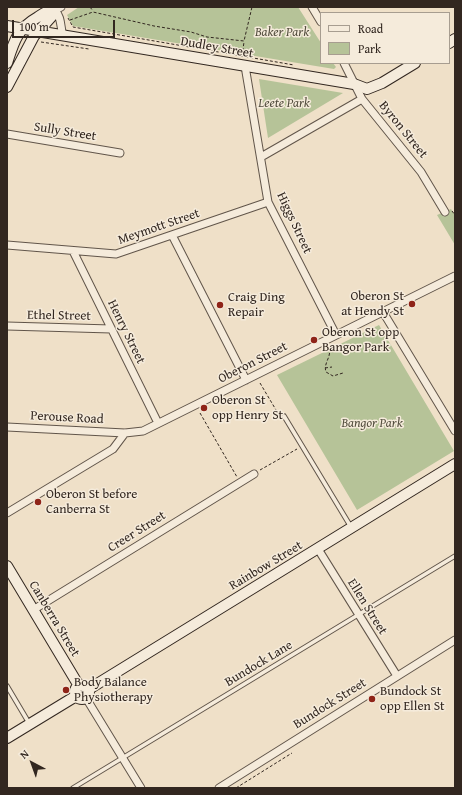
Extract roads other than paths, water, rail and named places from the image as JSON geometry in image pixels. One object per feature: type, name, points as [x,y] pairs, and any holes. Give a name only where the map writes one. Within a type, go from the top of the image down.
[{"type":"street","points":[[312,7],[320,20]]},
{"type":"street","points":[[8,59],[15,40],[22,28],[28,22],[56,8]]},
{"type":"street","points":[[7,87],[38,31],[53,15],[56,8]]},
{"type":"street","points":[[56,8],[60,18],[60,27],[63,36]]},
{"type":"street","name":"Dudley Street","points":[[7,26],[354,84],[367,89],[382,83],[414,64]]},
{"type":"street","points":[[7,44],[8,59]]},
{"type":"street","name":"Byron Street","points":[[344,64],[362,99],[421,172],[445,212]]},
{"type":"street","name":"Higgs Street","points":[[244,66],[268,202],[336,335]]},
{"type":"street","points":[[261,158],[362,99]]},
{"type":"street","name":"Sully Street","points":[[7,134],[120,153]]},
{"type":"street","name":"Meymott Street","points":[[7,245],[116,254],[268,202]]},
{"type":"street","points":[[172,235],[246,380]]},
{"type":"street","name":"Henry Street","points":[[74,251],[158,423]]},
{"type":"street","name":"Oberon Street","points":[[125,433],[143,432],[158,423],[455,276]]},
{"type":"street","points":[[384,312],[455,431]]},
{"type":"street","name":"Ethel Street","points":[[7,326],[111,329]]},
{"type":"street","name":"Perouse Road","points":[[7,427],[125,433]]},
{"type":"street","points":[[7,512],[113,449],[125,433]]},
{"type":"street","name":"Rainbow Street","points":[[7,738],[455,464]]},
{"type":"street","name":"Creer Street","points":[[33,610],[254,474]]},
{"type":"street","name":"Ellen Street","points":[[318,549],[397,676]]},
{"type":"street","name":"Canberra Street","points":[[8,568],[141,788]]},
{"type":"street","name":"Bundock Street","points":[[218,788],[455,640]]},
{"type":"lane","points":[[284,416],[352,528]]},
{"type":"lane","name":"Bundock Lane","points":[[73,788],[455,556]]},
{"type":"lane","points":[[7,686],[30,724]]},
{"type":"place","name":"Oberon St at Hendy St","points":[[412,304]]},
{"type":"place","name":"Craig Ding Repair","points":[[220,305]]},
{"type":"place","name":"Oberon St opp Bangor Park","points":[[314,340]]},
{"type":"place","name":"Oberon St opp Henry St","points":[[204,408]]},
{"type":"place","name":"Oberon St before Canberra St","points":[[38,502]]},
{"type":"place","name":"Body Balance Physiotherapy","points":[[66,690]]},
{"type":"place","name":"Bundock St opp Ellen St","points":[[372,699]]},
{"type":"park label","name":"Baker Park","points":[[282,33]]},
{"type":"park label","name":"Leete Park","points":[[284,104]]},
{"type":"park label","name":"Bangor Park","points":[[372,424]]}]
